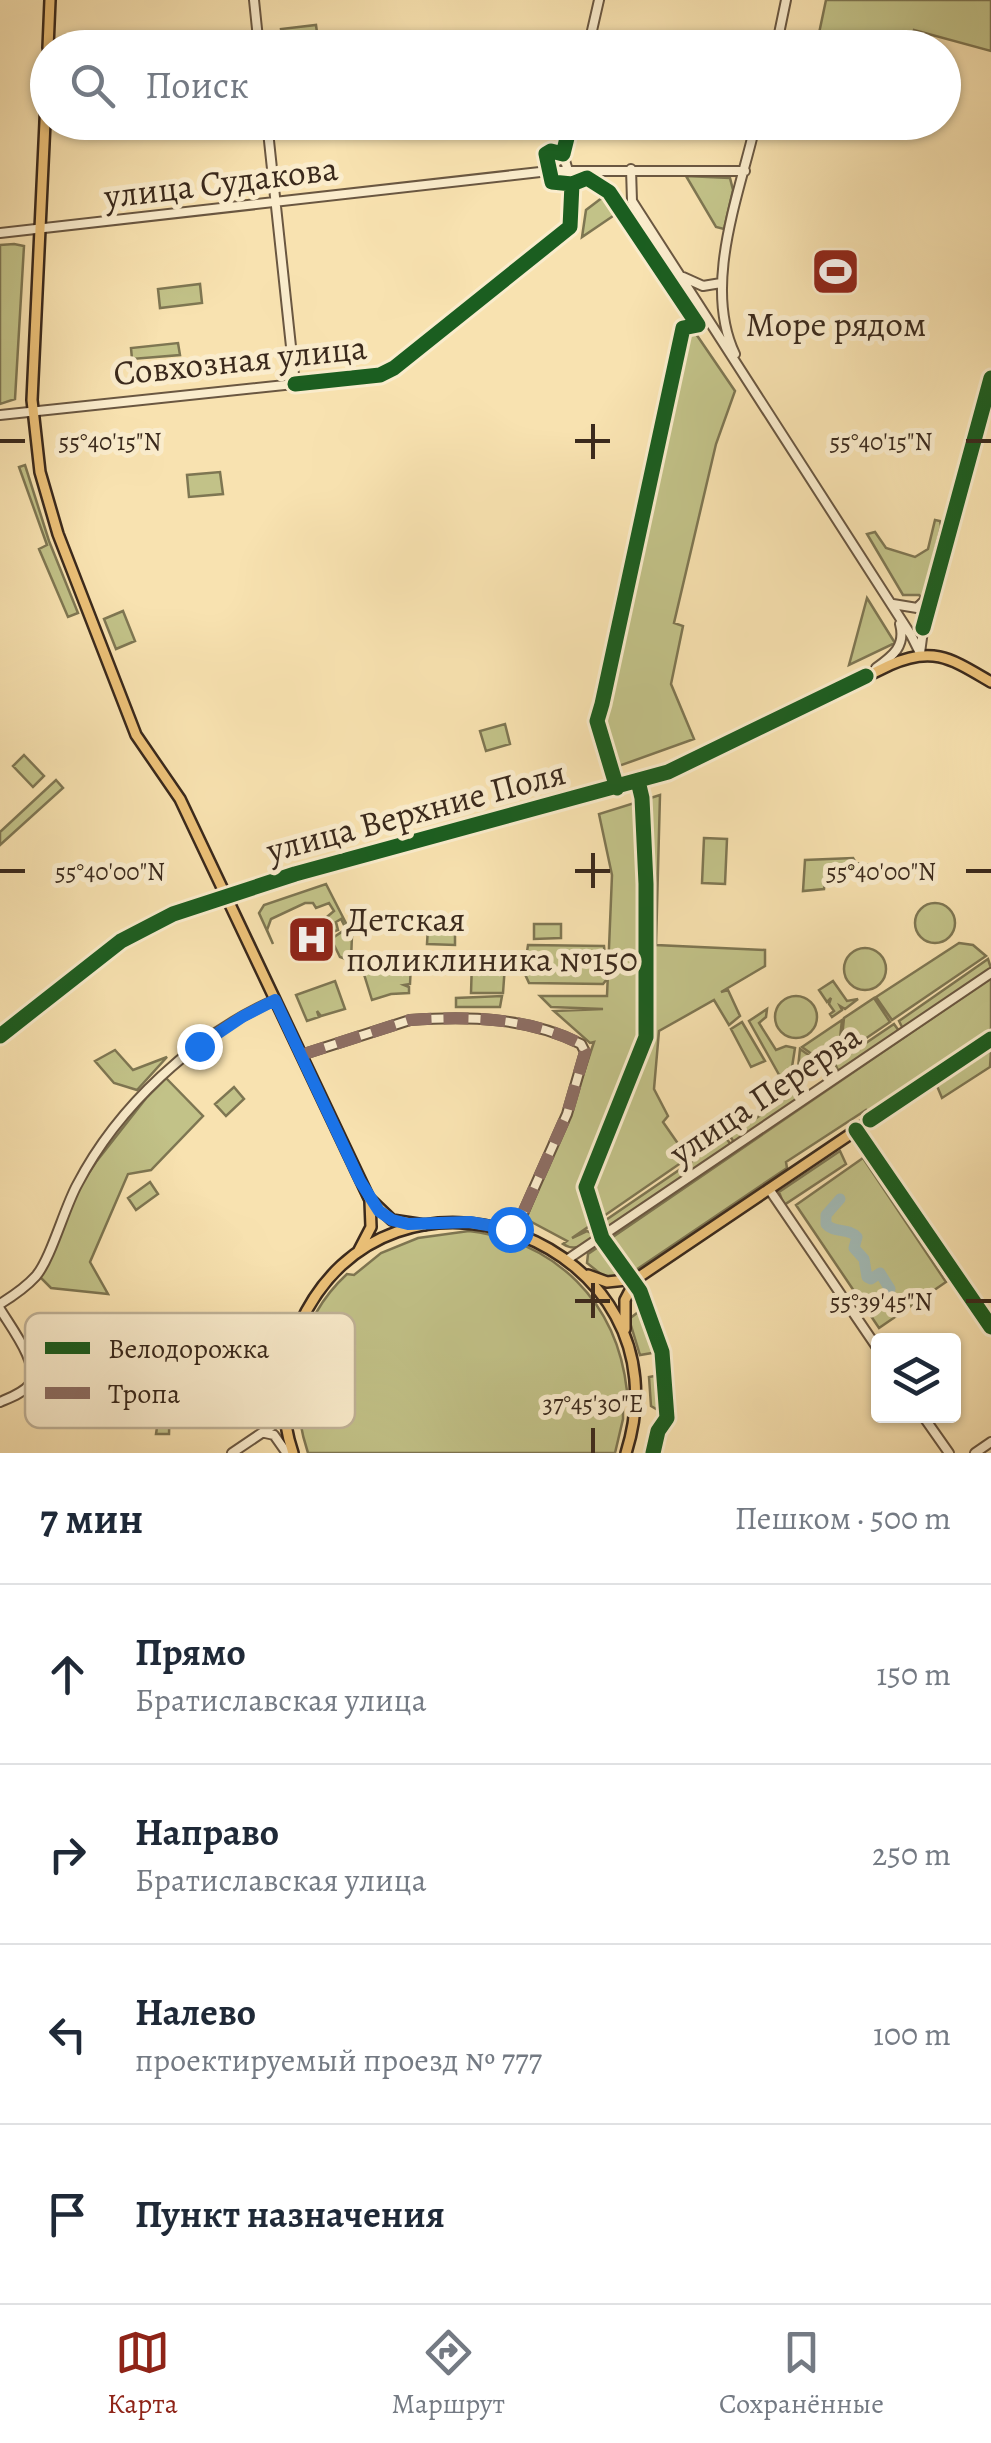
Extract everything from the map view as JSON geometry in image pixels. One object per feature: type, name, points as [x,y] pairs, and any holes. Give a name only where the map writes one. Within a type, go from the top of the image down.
[{"type":"main road","points":[[49,30],[50,0]]},
{"type":"main road","points":[[45,140],[33,410],[38,460],[58,534],[136,736],[180,798],[369,1198],[392,1220],[425,1225],[470,1222],[515,1230],[538,1240],[582,1271],[612,1309],[625,1339]]},
{"type":"main road","points":[[920,654],[955,661],[991,682]]},
{"type":"main road","name":"улица Верхние Поля","points":[[0,1036],[121,941],[173,914],[224,895],[668,772],[920,654]]},
{"type":"main road","points":[[582,1271],[607,1282],[636,1279],[991,1039]]},
{"type":"main road","points":[[357,1255],[371,1227],[369,1198]]},
{"type":"main road","points":[[306,1313],[326,1282],[357,1255],[389,1236],[425,1225]]},
{"type":"main road","points":[[626,1453],[635,1392],[625,1339],[626,1300],[636,1279]]},
{"type":"main road","points":[[286,1428],[289,1453]]},
{"type":"main road","points":[[288,1428],[289,1453]]},
{"type":"street","points":[[254,0],[257,30]]},
{"type":"street","points":[[592,30],[600,0]]},
{"type":"street","points":[[780,30],[786,0]]},
{"type":"street","points":[[268,140],[295,384]]},
{"type":"street","points":[[566,140],[563,154],[567,170],[745,171]]},
{"type":"street","points":[[746,376],[724,324],[721,283],[752,140]]},
{"type":"street","points":[[630,169],[632,201],[920,654]]},
{"type":"street","name":"улица Судакова","points":[[0,233],[567,170]]},
{"type":"street","name":"Совхозная улица","points":[[0,415],[380,375],[421,348],[570,227],[572,184],[567,170]]},
{"type":"street","points":[[680,275],[703,286],[721,283]]},
{"type":"street","points":[[920,654],[934,585],[991,378]]},
{"type":"street","points":[[892,606],[917,608],[926,601],[934,585]]},
{"type":"street","points":[[866,676],[900,645],[903,634],[892,606]]},
{"type":"street","name":"улица Перерва","points":[[568,1259],[991,974]]},
{"type":"street","points":[[25,1354],[0,1306],[38,1274],[87,1167],[144,1093],[199,1046],[275,1000]]},
{"type":"street","points":[[300,1055],[424,1019],[504,1018],[581,1044],[585,1052],[567,1114],[515,1230]]},
{"type":"street","points":[[856,1130],[991,1327]]},
{"type":"street","points":[[768,1189],[871,1340]]},
{"type":"street","points":[[0,1402],[25,1389]]},
{"type":"street","points":[[928,1423],[948,1453]]},
{"type":"street","points":[[232,1453],[266,1428]]},
{"type":"street","points":[[256,1436],[272,1432],[289,1453]]},
{"type":"street","points":[[975,1453],[991,1442]]},
{"type":"green space","points":[[826,0],[991,0],[991,51],[961,43],[961,30],[820,30]]},
{"type":"green space","points":[[316,25],[317,30],[281,30]]},
{"type":"green space","points":[[686,176],[730,178],[733,190],[724,229],[716,227]]},
{"type":"green space","points":[[607,194],[619,212],[582,237],[586,210]]},
{"type":"green space","points":[[0,245],[24,246],[15,399],[0,404]]},
{"type":"green space","points":[[200,284],[202,303],[160,308],[158,289]]},
{"type":"green space","points":[[694,331],[735,391],[716,444],[674,623],[683,626],[671,684],[694,739],[616,767],[599,716],[640,532],[662,459],[685,333]]},
{"type":"green space","points":[[178,343],[180,355],[132,359],[131,348]]},
{"type":"green space","points":[[25,465],[49,541],[78,613],[68,617],[39,549],[47,545],[19,467]]},
{"type":"green space","points":[[220,472],[223,494],[189,497],[187,475]]},
{"type":"green space","points":[[935,520],[941,526],[923,599],[919,595],[903,595],[867,534],[875,532],[886,548],[915,557],[928,549]]},
{"type":"green space","points":[[867,598],[895,643],[849,665]]},
{"type":"green space","points":[[123,611],[135,641],[116,649],[104,619]]},
{"type":"green space","points":[[505,724],[510,744],[486,751],[480,731]]},
{"type":"green space","points":[[24,755],[44,776],[33,787],[13,766]]},
{"type":"green space","points":[[56,780],[63,788],[0,845],[0,832]]},
{"type":"green space","points":[[660,795],[656,945],[765,950],[765,966],[721,992],[728,990],[740,1016],[729,1025],[714,1000],[659,1031],[654,1089],[668,1116],[663,1122],[688,1158],[572,1238],[587,1231],[598,1236],[573,1248],[526,1219],[594,1042],[590,1043],[554,1011],[603,1009],[551,1007],[540,996],[607,996],[612,875],[599,814]]},
{"type":"green space","points":[[704,838],[727,839],[725,884],[702,883]]},
{"type":"green space","points":[[853,858],[856,863],[870,865],[870,878],[862,878],[859,869],[826,869],[824,889],[803,891],[805,860]]},
{"type":"green space","points":[[326,884],[352,935],[351,961],[340,957],[331,939],[346,929],[341,919],[336,922],[338,930],[330,933],[322,921],[334,911],[329,903],[316,908],[313,903],[305,903],[271,919],[267,930],[273,944],[259,913],[264,905]]},
{"type":"green space","points":[[935,903],[949,909],[955,923],[949,937],[935,943],[921,937],[915,923],[921,909]]},
{"type":"green space","points":[[534,924],[561,924],[561,938],[534,939]]},
{"type":"green space","points":[[428,927],[455,928],[455,945],[427,944]]},
{"type":"green space","points":[[959,943],[973,945],[986,956],[892,1020],[876,997]]},
{"type":"green space","points":[[528,945],[604,946],[607,979],[603,984],[529,983],[524,972]]},
{"type":"green space","points":[[865,948],[880,954],[886,969],[880,984],[865,990],[850,984],[844,969],[850,954]]},
{"type":"green space","points":[[988,959],[991,968],[903,1029],[899,1021]]},
{"type":"green space","points":[[472,961],[505,965],[503,993],[471,993]]},
{"type":"green space","points":[[411,964],[410,984],[404,985],[409,987],[409,993],[372,1000],[363,971]]},
{"type":"green space","points":[[991,978],[991,1029],[868,1113],[866,1110],[786,1162],[787,1168],[627,1276],[607,1279],[587,1263],[588,1254]]},
{"type":"green space","points":[[335,981],[345,1009],[321,1016],[317,1011],[319,1017],[307,1021],[296,995]]},
{"type":"green space","points":[[833,981],[847,1001],[858,999],[845,1009],[840,1006],[842,1010],[832,1017],[831,998],[827,1002],[819,990]]},
{"type":"green space","points":[[502,996],[500,1007],[456,1007],[456,998]]},
{"type":"green space","points":[[796,996],[811,1002],[817,1017],[811,1032],[796,1038],[781,1032],[775,1017],[781,1002]]},
{"type":"green space","points":[[874,998],[890,1022],[840,1056],[844,1018]]},
{"type":"green space","points":[[767,1009],[766,1017],[759,1023],[776,1050],[795,1048],[790,1080],[782,1080],[749,1021]]},
{"type":"green space","points":[[842,1020],[838,1057],[827,1065],[802,1047]]},
{"type":"green space","points":[[742,1022],[765,1061],[751,1067],[731,1029]]},
{"type":"green space","points":[[894,1024],[899,1031],[839,1072],[835,1064]]},
{"type":"green space","points":[[800,1049],[824,1066],[801,1082],[797,1077]]},
{"type":"green space","points":[[115,1050],[133,1070],[167,1057],[137,1090],[114,1083],[95,1061]]},
{"type":"green space","points":[[991,1050],[990,1067],[942,1098],[937,1086]]},
{"type":"green space","points":[[166,1078],[203,1116],[151,1170],[128,1174],[90,1262],[108,1294],[51,1288],[40,1277],[81,1185],[147,1097]]},
{"type":"green space","points":[[234,1087],[244,1099],[226,1116],[215,1104]]},
{"type":"green space","points":[[796,1091],[802,1096],[735,1144],[730,1136]]},
{"type":"green space","points":[[726,1138],[732,1146],[607,1231],[603,1226],[603,1222]]},
{"type":"green space","points":[[840,1151],[846,1164],[784,1205],[779,1192]]},
{"type":"green space","points":[[863,1158],[946,1282],[879,1328],[796,1205]]},
{"type":"green space","points":[[150,1182],[158,1194],[136,1210],[128,1198]]},
{"type":"green space","points":[[469,1231],[500,1237],[529,1248],[577,1281],[596,1304],[621,1359],[627,1391],[623,1392],[623,1419],[615,1453],[308,1453],[302,1428],[355,1428],[355,1313],[316,1313],[347,1274],[354,1275],[381,1253],[418,1238]]},
{"type":"green space","points":[[645,1307],[653,1317],[664,1351],[640,1355],[629,1319]]},
{"type":"green space","points":[[671,1373],[670,1417],[651,1406],[649,1377]]},
{"type":"green space","points":[[157,1428],[169,1428],[169,1434],[156,1434]]},
{"type":"waterway","points":[[840,1199],[826,1215],[826,1224],[857,1237],[854,1248],[864,1259],[867,1277],[871,1279],[880,1273],[890,1289],[887,1305]]},
{"type":"marked path","points":[[301,1055],[410,1020],[432,1019],[519,1023],[581,1044],[585,1052],[567,1114],[515,1231]]},
{"type":"cycle path","points":[[566,140],[563,154],[546,154],[552,182],[572,184],[587,178],[609,192],[698,325],[683,328],[597,721],[617,788]]},
{"type":"cycle path","points":[[295,384],[380,375],[394,368],[570,227],[572,184]]},
{"type":"cycle path","points":[[923,628],[991,378]]},
{"type":"cycle path","points":[[0,1036],[121,941],[173,914],[295,874],[668,772],[866,676]]},
{"type":"cycle path","points":[[638,781],[646,884],[646,1037],[586,1187],[602,1238],[640,1291],[662,1352],[667,1418],[658,1431],[653,1453]]},
{"type":"cycle path","points":[[870,1120],[991,1039]]},
{"type":"cycle path","points":[[856,1130],[991,1327]]},
{"type":"place","name":"Море рядом","points":[[836,272]]},
{"type":"place","name":"Детская поликлиника №150","points":[[311,939]]},
{"type":"route","points":[[199,1046],[275,1000],[360,1181],[379,1211],[408,1224],[470,1222],[510,1229]]}]
